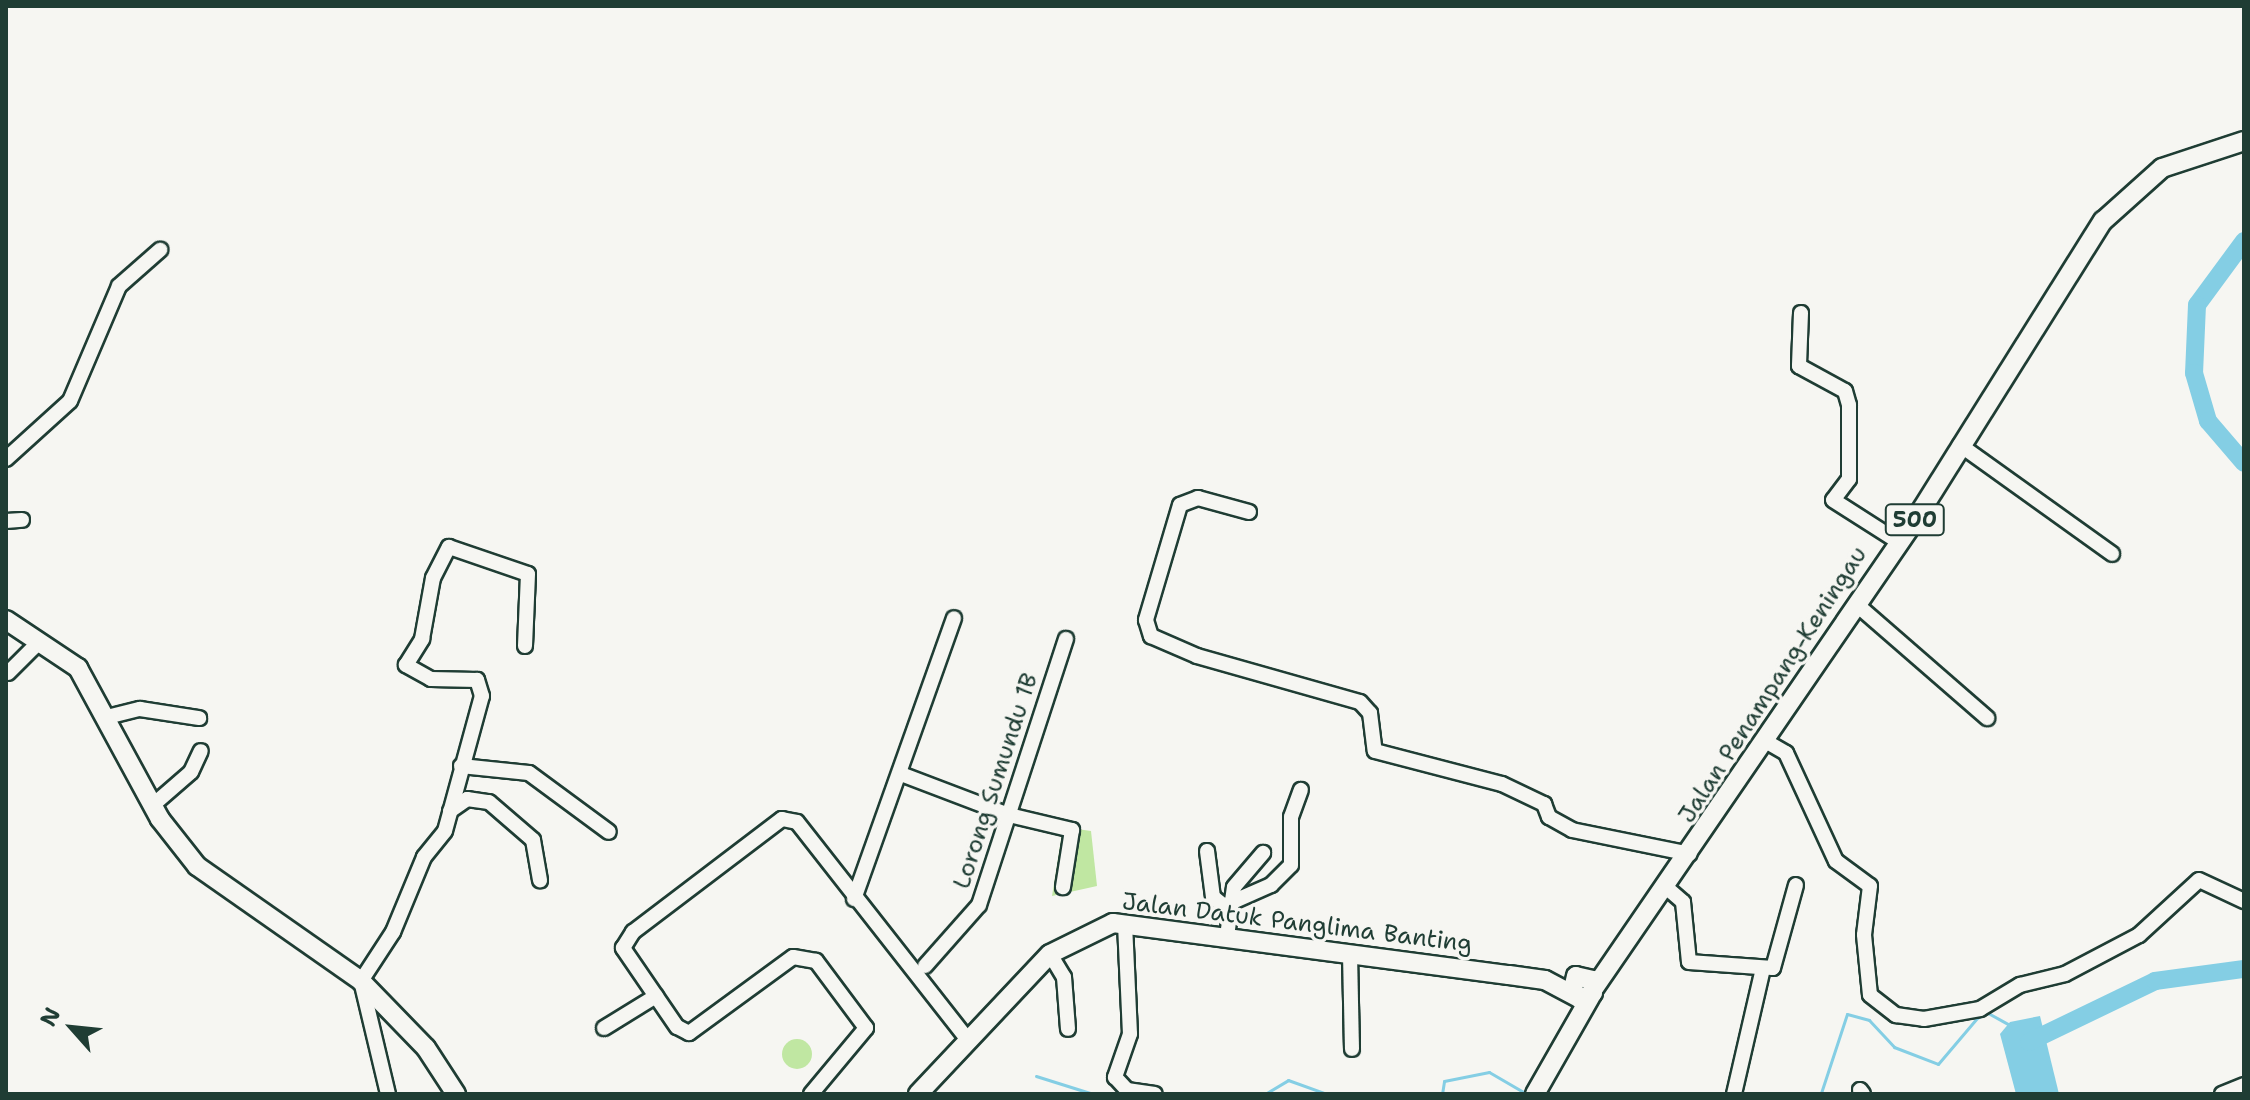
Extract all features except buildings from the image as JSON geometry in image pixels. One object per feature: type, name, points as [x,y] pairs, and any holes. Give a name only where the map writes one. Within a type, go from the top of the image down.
[{"type":"main road","name":"Jalan Penampang-Keningau","points":[[1582,987],[1622,950],[1667,888],[1767,742],[2126,193],[2162,168],[2244,141]]},
{"type":"main road","points":[[6,620],[78,668],[153,805],[213,881],[361,981],[416,1036],[456,1094]]},
{"type":"main road","name":"Jalan Datuk Panglima Banting","points":[[918,1094],[1050,954],[1079,934],[1125,924],[1582,987]]},
{"type":"main road","points":[[1538,1086],[1562,1038],[1582,987]]},
{"type":"street","points":[[6,459],[70,401],[119,286],[160,250]]},
{"type":"street","points":[[1801,313],[1799,366],[1845,391],[1849,405],[1849,479],[1833,500],[1897,541]]},
{"type":"street","points":[[1960,445],[2112,554]]},
{"type":"street","points":[[1249,512],[1198,498],[1180,505],[1146,620],[1151,636],[1197,656],[1360,702],[1370,713],[1375,751],[1502,784],[1544,804],[1549,817],[1572,830],[1690,854]]},
{"type":"street","points":[[6,521],[22,520]]},
{"type":"street","points":[[388,1094],[361,981],[389,940],[450,811],[481,686],[471,678],[419,676],[406,665],[422,639],[433,578],[449,547],[528,574],[525,646]]},
{"type":"street","points":[[1856,604],[1987,718]]},
{"type":"street","points":[[854,899],[954,618]]},
{"type":"street","name":"Lorong Sumundu 1B","points":[[925,966],[979,905],[1066,639]]},
{"type":"street","points":[[8,673],[40,641]]},
{"type":"street","points":[[107,717],[140,709],[199,718]]},
{"type":"street","points":[[1767,742],[1786,753],[1836,861],[1870,886],[1864,935],[1870,995],[1896,1015],[1924,1019],[1980,1009],[2020,985],[2065,974],[2139,935],[2199,880],[2244,901]]},
{"type":"street","points":[[153,805],[191,772],[201,751]]},
{"type":"street","points":[[461,766],[529,773],[609,832]]},
{"type":"street","points":[[901,774],[1009,815],[1072,830],[1063,887]]},
{"type":"street","points":[[1229,906],[1271,885],[1291,865],[1291,817],[1301,790]]},
{"type":"street","points":[[450,811],[467,799],[489,802],[533,840],[540,880]]},
{"type":"street","points":[[811,1094],[866,1028],[816,961],[793,957],[689,1033],[656,996],[623,948],[626,939],[782,819],[797,822],[854,899],[967,1039]]},
{"type":"street","points":[[1207,851],[1213,897],[1229,906]]},
{"type":"street","points":[[1227,936],[1229,906],[1263,853]]},
{"type":"street","points":[[1667,888],[1683,902],[1689,962],[1773,968],[1796,885]]},
{"type":"street","points":[[1125,924],[1130,1034],[1115,1077],[1127,1090],[1155,1094]]},
{"type":"street","points":[[1050,954],[1064,977],[1068,1029]]},
{"type":"street","points":[[1350,954],[1352,1049]]},
{"type":"street","points":[[1734,1094],[1763,968]]},
{"type":"street","points":[[604,1028],[656,996]]},
{"type":"street","points":[[2222,1094],[2244,1085]]},
{"type":"green space","points":[[1063,827],[1091,831],[1097,886],[1052,896]]},
{"type":"green space","points":[[797,1039],[808,1043],[812,1054],[808,1065],[797,1069],[786,1065],[782,1054],[786,1043]]},
{"type":"water","points":[[2040,1016],[2059,1094],[2016,1094],[2000,1034],[2010,1022]]},
{"type":"waterway","points":[[2244,241],[2197,305],[2194,373],[2208,421],[2244,463]]},
{"type":"waterway","points":[[2029,1042],[2155,981],[2244,969]]},
{"type":"waterway","points":[[1789,1094],[1821,1093],[1847,1014],[1869,1020],[1894,1047],[1938,1064],[1977,1018],[1988,1013],[2010,1025]]},
{"type":"waterway","points":[[1442,1094],[1444,1081],[1489,1072],[1527,1094]]},
{"type":"waterway","points":[[1036,1076],[1093,1094]]},
{"type":"waterway","points":[[1265,1094],[1288,1080],[1327,1094]]},
{"type":"waterway","points":[[1583,1094],[1599,1094]]}]
